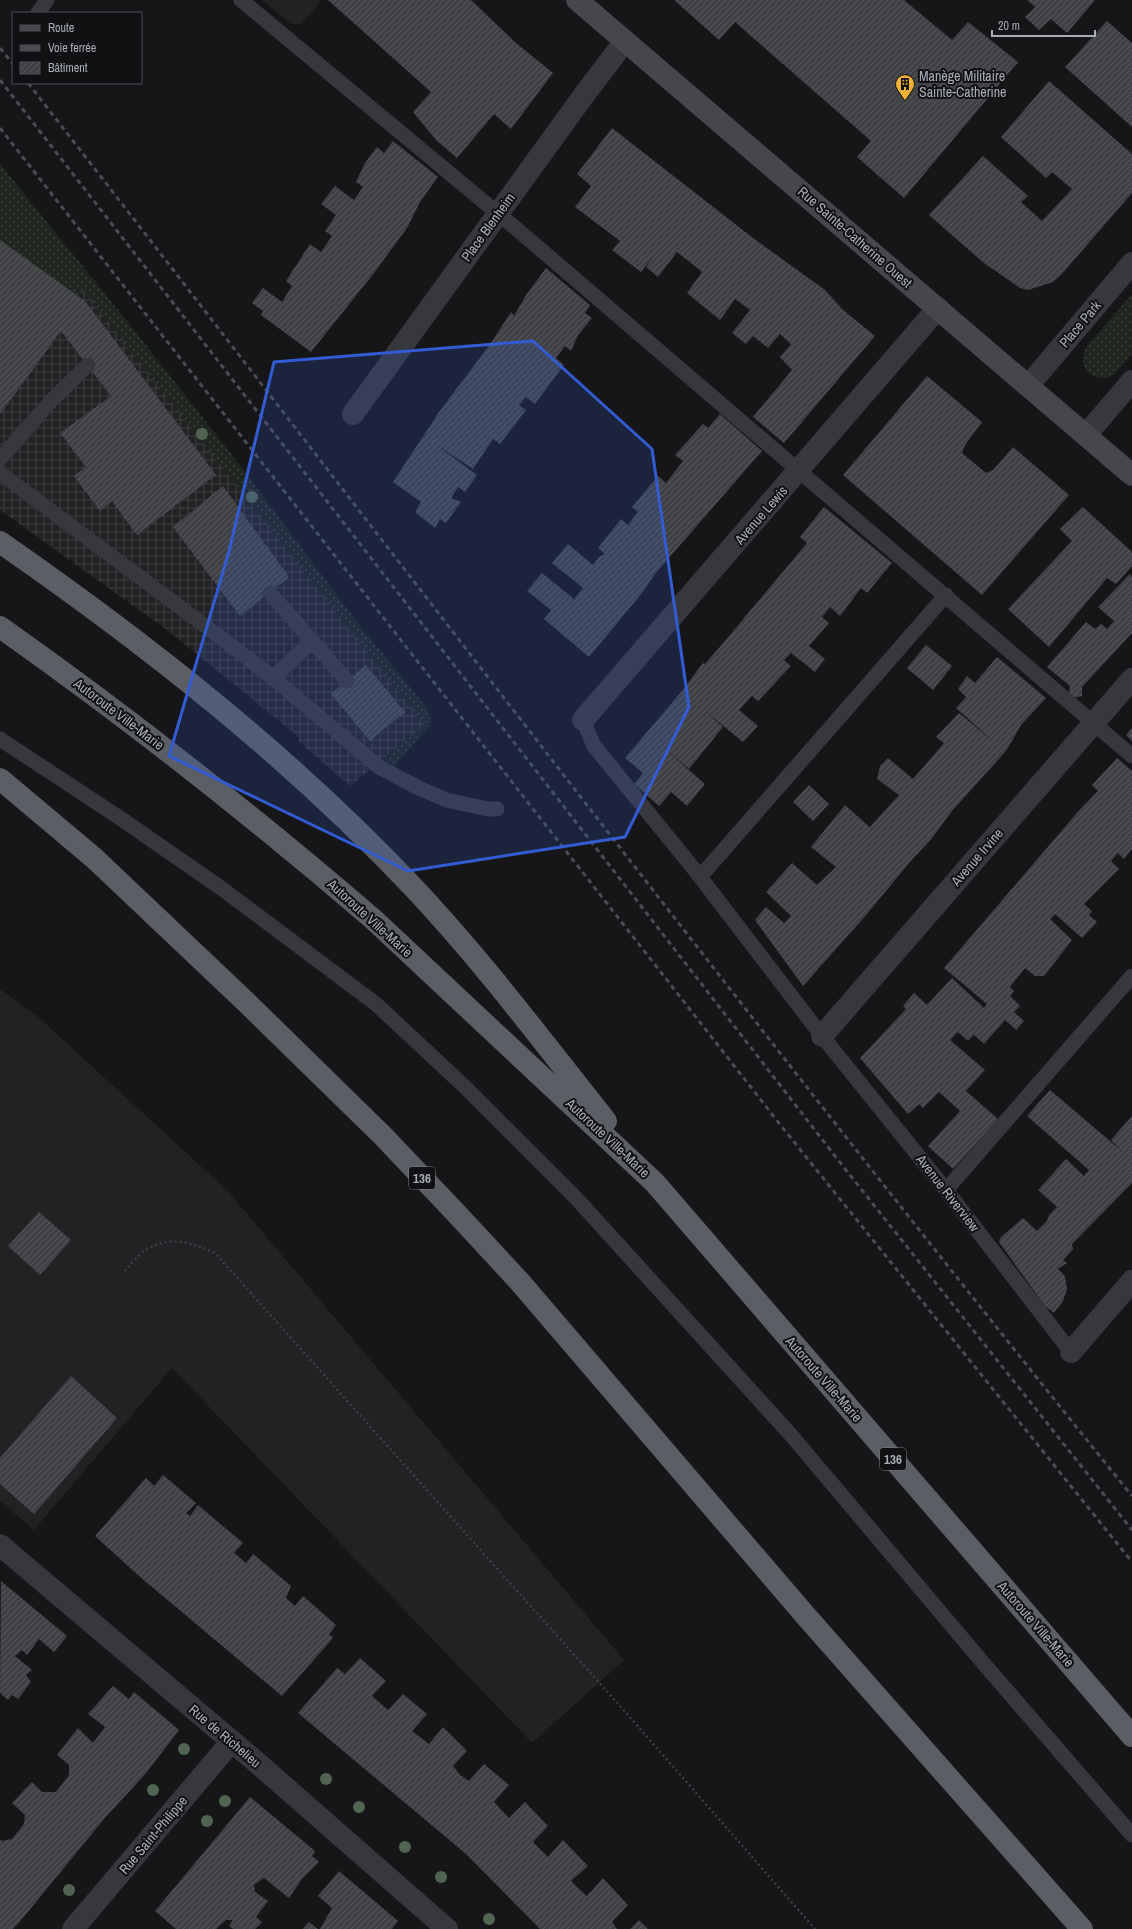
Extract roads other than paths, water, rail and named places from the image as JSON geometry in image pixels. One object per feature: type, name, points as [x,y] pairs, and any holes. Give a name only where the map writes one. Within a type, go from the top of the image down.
[{"type":"highway","points":[[0,542],[95,610],[237,722],[292,768],[350,823],[413,887],[498,985],[655,1183]]},
{"type":"highway","name":"Autoroute Ville-Marie","points":[[0,627],[106,703],[325,877],[373,918],[655,1183],[1132,1736]]},
{"type":"highway","name":"136","points":[[0,779],[94,858],[246,1002],[383,1136],[519,1281],[805,1615],[1082,1929]]},
{"type":"main road","name":"Rue Sainte-Catherine Ouest","points":[[577,0],[1132,475]]},
{"type":"street","name":"Place Blenheim","points":[[353,414],[625,41]]},
{"type":"street","name":"Place Park","points":[[1028,386],[1132,263]]},
{"type":"street","name":"Avenue Lewis","points":[[583,720],[800,471],[938,308]]},
{"type":"street","points":[[1086,435],[1132,381]]},
{"type":"street","name":"Avenue Irvine","points":[[822,1036],[1132,679]]},
{"type":"street","points":[[1071,1352],[1132,1281]]},
{"type":"street","name":"Rue de Richelieu","points":[[0,1545],[232,1741],[440,1927]]},
{"type":"street","name":"Rue Saint-Philippe","points":[[73,1929],[232,1741]]},
{"type":"lane","points":[[39,12],[47,0]]},
{"type":"lane","points":[[241,0],[498,214],[946,595],[1132,756]]},
{"type":"lane","points":[[0,459],[52,400],[88,365]]},
{"type":"lane","points":[[0,473],[154,586],[273,678],[379,767],[417,788],[446,800],[488,809],[497,809]]},
{"type":"lane","points":[[270,592],[347,681]]},
{"type":"lane","points":[[700,877],[946,595]]},
{"type":"lane","points":[[273,678],[312,641]]},
{"type":"lane","name":"Avenue Riverview","points":[[583,720],[594,746],[700,877],[822,1036],[946,1190],[1071,1352]]},
{"type":"lane","points":[[0,739],[221,888],[376,1004],[464,1086],[576,1198],[776,1418],[1132,1836]]},
{"type":"lane","points":[[946,1190],[1132,976]]},
{"type":"railway","points":[[0,48],[12,63]]},
{"type":"railway","points":[[0,80],[842,1165],[1132,1530]]},
{"type":"railway","points":[[29,84],[714,969],[852,1145],[1132,1496]]},
{"type":"railway","points":[[0,128],[782,1127],[1132,1562]]},
{"type":"place","name":"Manège Militaire Sainte-Catherine","points":[[905,101]]}]
